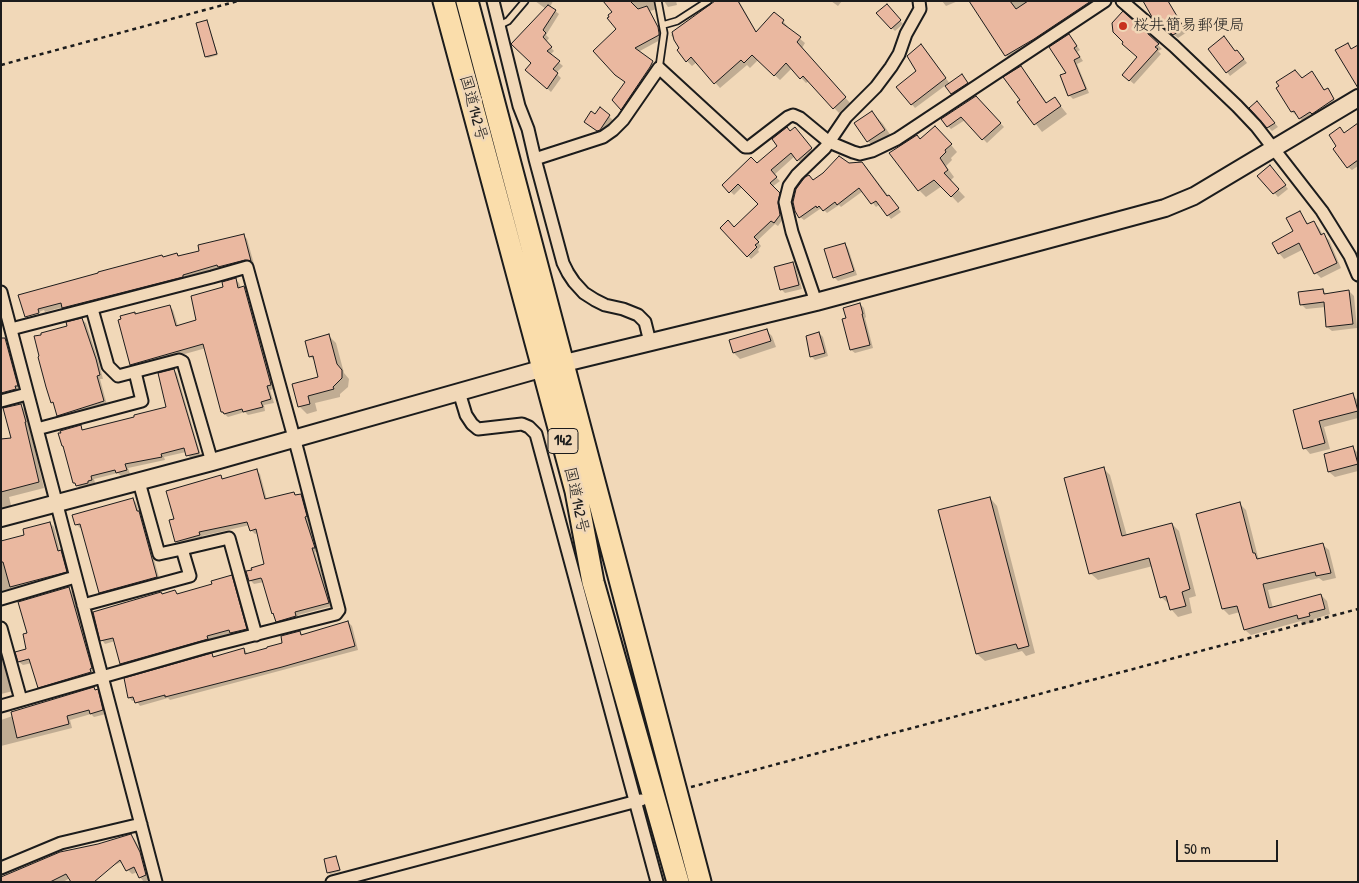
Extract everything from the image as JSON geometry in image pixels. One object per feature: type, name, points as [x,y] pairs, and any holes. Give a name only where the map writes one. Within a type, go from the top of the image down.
[{"type":"highway","name":"国道142号","points":[[444,1],[553,366],[700,882]]},
{"type":"highway","name":"国道142号","points":[[467,1],[553,366],[593,582],[645,799],[678,882]]},
{"type":"street","points":[[494,1],[519,106],[528,129],[563,263],[571,278],[584,293],[594,300],[605,305],[623,308],[638,315],[645,322],[650,342]]},
{"type":"street","points":[[816,302],[792,232],[785,202],[789,186],[797,175],[825,148],[846,117],[876,87],[899,54],[906,34],[920,9],[919,1]]},
{"type":"street","points":[[535,159],[603,137],[613,130],[623,120],[659,68],[745,147],[749,147],[788,116],[793,115],[800,118],[828,142],[860,154],[872,151],[897,139],[1106,1]]},
{"type":"street","points":[[1122,1],[1174,46],[1256,126],[1322,211],[1350,256],[1358,275]]},
{"type":"street","points":[[1,518],[212,462],[553,366],[816,302],[1165,208],[1194,196],[1358,98]]},
{"type":"street","points":[[1,706],[102,676],[336,614],[338,610],[247,267],[12,329]]},
{"type":"street","points":[[1,292],[156,882]]},
{"type":"street","points":[[92,309],[108,366],[118,376],[179,360],[183,362],[212,462]]},
{"type":"street","points":[[37,429],[142,401],[136,372]]},
{"type":"street","points":[[460,392],[466,415],[478,429],[522,424],[529,427],[536,434],[645,799],[657,882]]},
{"type":"street","points":[[1,401],[28,394]]},
{"type":"street","points":[[139,482],[159,554],[228,538],[256,634]]},
{"type":"street","points":[[83,604],[190,576],[182,549]]},
{"type":"street","points":[[1,599],[75,577]]},
{"type":"street","points":[[1,629],[21,700]]},
{"type":"street","points":[[332,882],[645,799]]},
{"type":"street","points":[[1,868],[61,843],[142,824]]},
{"type":"lane","points":[[500,24],[508,21],[525,1]]},
{"type":"lane","points":[[658,1],[664,33],[659,68]]},
{"type":"lane","points":[[663,25],[677,20],[708,1]]},
{"type":"path","points":[[1,65],[238,1]]},
{"type":"path","points":[[675,791],[1358,609]]},
{"type":"building","points":[[603,1],[630,1],[638,9],[647,6],[658,27],[659,33],[659,35],[635,48],[653,61],[621,110],[612,100],[625,82],[615,75],[593,51],[616,29],[607,18],[612,12]]},
{"type":"building","points":[[715,1],[738,1],[756,32],[774,12],[784,20],[782,23],[801,37],[797,42],[846,97],[833,109],[803,76],[800,79],[786,63],[774,76],[752,55],[744,63],[741,60],[714,84],[691,57],[686,62],[677,50],[679,48],[672,32]]},
{"type":"building","points":[[969,1],[1010,1],[1016,9],[1028,1],[1091,1],[1005,56]]},
{"type":"building","points":[[1143,1],[1168,1],[1184,28],[1173,35],[1152,17]]},
{"type":"building","points":[[887,4],[901,20],[891,29],[876,13]]},
{"type":"building","points":[[548,5],[556,10],[543,30],[546,33],[543,37],[552,47],[547,51],[560,61],[553,69],[558,73],[547,89],[525,70],[531,63],[511,44]]},
{"type":"building","points":[[1123,11],[1159,44],[1155,47],[1158,49],[1129,81],[1122,75],[1137,57],[1122,44],[1123,42],[1113,32],[1112,23]]},
{"type":"building","points":[[207,20],[217,54],[205,57],[196,23]]},
{"type":"building","points":[[1069,34],[1077,46],[1074,48],[1080,57],[1074,60],[1086,89],[1068,96],[1060,75],[1066,73],[1049,47]]},
{"type":"building","points":[[1224,36],[1235,51],[1237,50],[1244,59],[1226,73],[1208,49]]},
{"type":"building","points":[[1348,43],[1351,49],[1358,45],[1358,88],[1335,50]]},
{"type":"building","points":[[921,44],[946,78],[911,105],[896,87],[916,71],[907,56]]},
{"type":"building","points":[[1021,66],[1046,103],[1055,97],[1061,106],[1034,125],[1017,102],[1020,100],[1003,77]]},
{"type":"building","points":[[1295,70],[1302,78],[1312,71],[1324,90],[1328,88],[1334,99],[1312,114],[1310,112],[1299,119],[1294,111],[1291,112],[1276,88],[1279,86],[1276,82]]},
{"type":"building","points":[[962,74],[968,83],[951,94],[945,86]]},
{"type":"building","points":[[976,96],[1001,123],[982,140],[961,117],[947,127],[941,119]]},
{"type":"building","points":[[1257,101],[1275,123],[1267,128],[1249,108]]},
{"type":"building","points":[[600,107],[610,115],[600,130],[597,131],[584,122],[591,111],[595,114]]},
{"type":"building","points":[[872,111],[885,130],[867,142],[854,123]]},
{"type":"building","points":[[1358,123],[1358,160],[1347,168],[1333,149],[1336,146],[1329,135],[1340,127],[1344,133]]},
{"type":"building","points":[[935,126],[952,144],[940,158],[948,170],[944,173],[959,189],[951,197],[934,180],[918,191],[889,153],[917,135],[920,139]]},
{"type":"building","points":[[787,127],[790,131],[795,127],[812,148],[797,161],[791,153],[771,170],[777,177],[770,183],[780,193],[778,203],[780,215],[774,223],[771,221],[754,237],[759,242],[755,245],[757,247],[747,257],[720,228],[728,220],[734,227],[758,204],[738,184],[729,193],[722,185],[751,157],[757,163],[777,146],[772,139]]},
{"type":"building","points":[[839,156],[849,163],[862,162],[887,196],[889,195],[899,208],[887,216],[876,201],[871,204],[859,188],[837,205],[835,202],[823,211],[819,206],[817,208],[816,206],[799,218],[793,202],[796,189],[805,177],[809,175],[813,180],[823,173]]},
{"type":"building","points":[[1270,165],[1286,185],[1273,194],[1257,176]]},
{"type":"building","points":[[1300,211],[1307,224],[1314,221],[1321,235],[1324,233],[1337,263],[1314,274],[1299,243],[1278,254],[1272,243],[1293,231],[1286,218]]},
{"type":"building","points":[[244,234],[251,261],[245,260],[218,267],[217,265],[183,275],[183,277],[62,308],[61,303],[38,309],[39,313],[25,317],[18,295],[162,255],[163,257],[177,253],[178,256],[199,251],[198,245]]},
{"type":"building","points":[[845,243],[854,271],[833,278],[824,249]]},
{"type":"building","points":[[793,262],[799,285],[780,290],[774,267]]},
{"type":"building","points":[[236,278],[238,288],[244,286],[271,385],[267,386],[271,399],[261,402],[263,407],[243,412],[242,409],[224,414],[221,412],[203,344],[130,365],[118,320],[121,319],[120,316],[170,305],[176,326],[196,320],[191,296],[223,287],[222,282]]},
{"type":"building","points":[[1323,289],[1324,294],[1349,290],[1353,324],[1326,327],[1324,302],[1300,305],[1298,292]]},
{"type":"building","points":[[860,303],[870,345],[850,350],[842,319],[846,318],[843,308]]},
{"type":"building","points":[[82,318],[96,359],[100,375],[97,376],[104,401],[57,416],[46,387],[34,336],[67,326],[66,322]]},
{"type":"building","points":[[767,329],[771,341],[733,353],[729,340]]},
{"type":"building","points":[[819,332],[825,353],[810,357],[806,336]]},
{"type":"building","points":[[329,334],[337,364],[342,370],[342,378],[333,387],[334,389],[308,396],[310,404],[298,407],[292,384],[318,377],[313,356],[309,357],[305,341]]},
{"type":"building","points":[[1,338],[5,338],[18,386],[15,386],[16,389],[1,393]]},
{"type":"building","points":[[174,369],[199,453],[186,456],[184,448],[161,454],[162,457],[125,464],[127,470],[116,473],[115,470],[91,476],[92,480],[88,481],[88,483],[76,486],[73,483],[58,433],[81,425],[82,430],[166,407],[158,373]]},
{"type":"building","points":[[1353,393],[1358,411],[1319,421],[1325,443],[1303,449],[1293,410]]},
{"type":"building","points":[[21,404],[39,482],[1,492],[1,439],[11,438],[3,408]]},
{"type":"building","points":[[1353,446],[1358,464],[1328,472],[1324,454]]},
{"type":"building","points":[[1104,467],[1122,536],[1172,523],[1190,589],[1182,592],[1186,606],[1170,610],[1166,596],[1160,598],[1149,558],[1089,574],[1064,478]]},
{"type":"building","points":[[257,469],[265,499],[294,492],[295,495],[301,494],[307,516],[305,517],[315,548],[312,548],[329,603],[295,612],[296,616],[276,622],[261,578],[249,581],[246,571],[264,564],[256,529],[250,531],[247,522],[199,532],[200,535],[175,542],[169,520],[174,519],[166,491],[221,475],[222,479]]},
{"type":"building","points":[[990,497],[1029,646],[1018,649],[1016,644],[976,654],[938,510]]},
{"type":"building","points":[[133,498],[137,511],[139,511],[157,577],[99,593],[80,524],[75,525],[72,515]]},
{"type":"building","points":[[1240,502],[1253,553],[1255,553],[1257,559],[1323,543],[1331,573],[1316,576],[1315,572],[1263,584],[1269,608],[1321,594],[1325,609],[1309,613],[1310,616],[1298,619],[1297,615],[1244,630],[1237,606],[1222,609],[1196,514]]},
{"type":"building","points":[[50,522],[58,551],[61,550],[67,572],[10,587],[3,562],[1,562],[1,541],[24,535],[23,529]]},
{"type":"building","points":[[232,575],[247,629],[230,633],[229,630],[207,636],[208,639],[120,664],[113,638],[100,641],[93,612],[161,592],[162,594],[175,590],[177,594],[212,584],[211,581]]},
{"type":"building","points":[[69,587],[92,668],[90,669],[91,672],[38,688],[29,659],[18,662],[15,652],[26,649],[23,634],[27,633],[18,602]]},
{"type":"building","points":[[348,621],[355,646],[165,697],[165,695],[135,703],[133,697],[128,698],[124,678],[212,653],[213,657],[244,648],[245,654],[282,643],[281,636],[300,631],[301,635]]},
{"type":"building","points":[[94,687],[95,690],[98,689],[103,710],[90,714],[89,710],[67,716],[69,724],[17,738],[11,712]]},
{"type":"building","points":[[131,834],[140,852],[146,875],[139,878],[134,867],[126,871],[120,860],[94,882],[71,882],[66,874],[50,882],[1,882],[1,877],[60,852],[98,844]]},
{"type":"building","points":[[336,856],[340,870],[327,873],[324,859]]},
{"type":"place","name":"桜井簡易郵便局","points":[[1123,26]]}]
